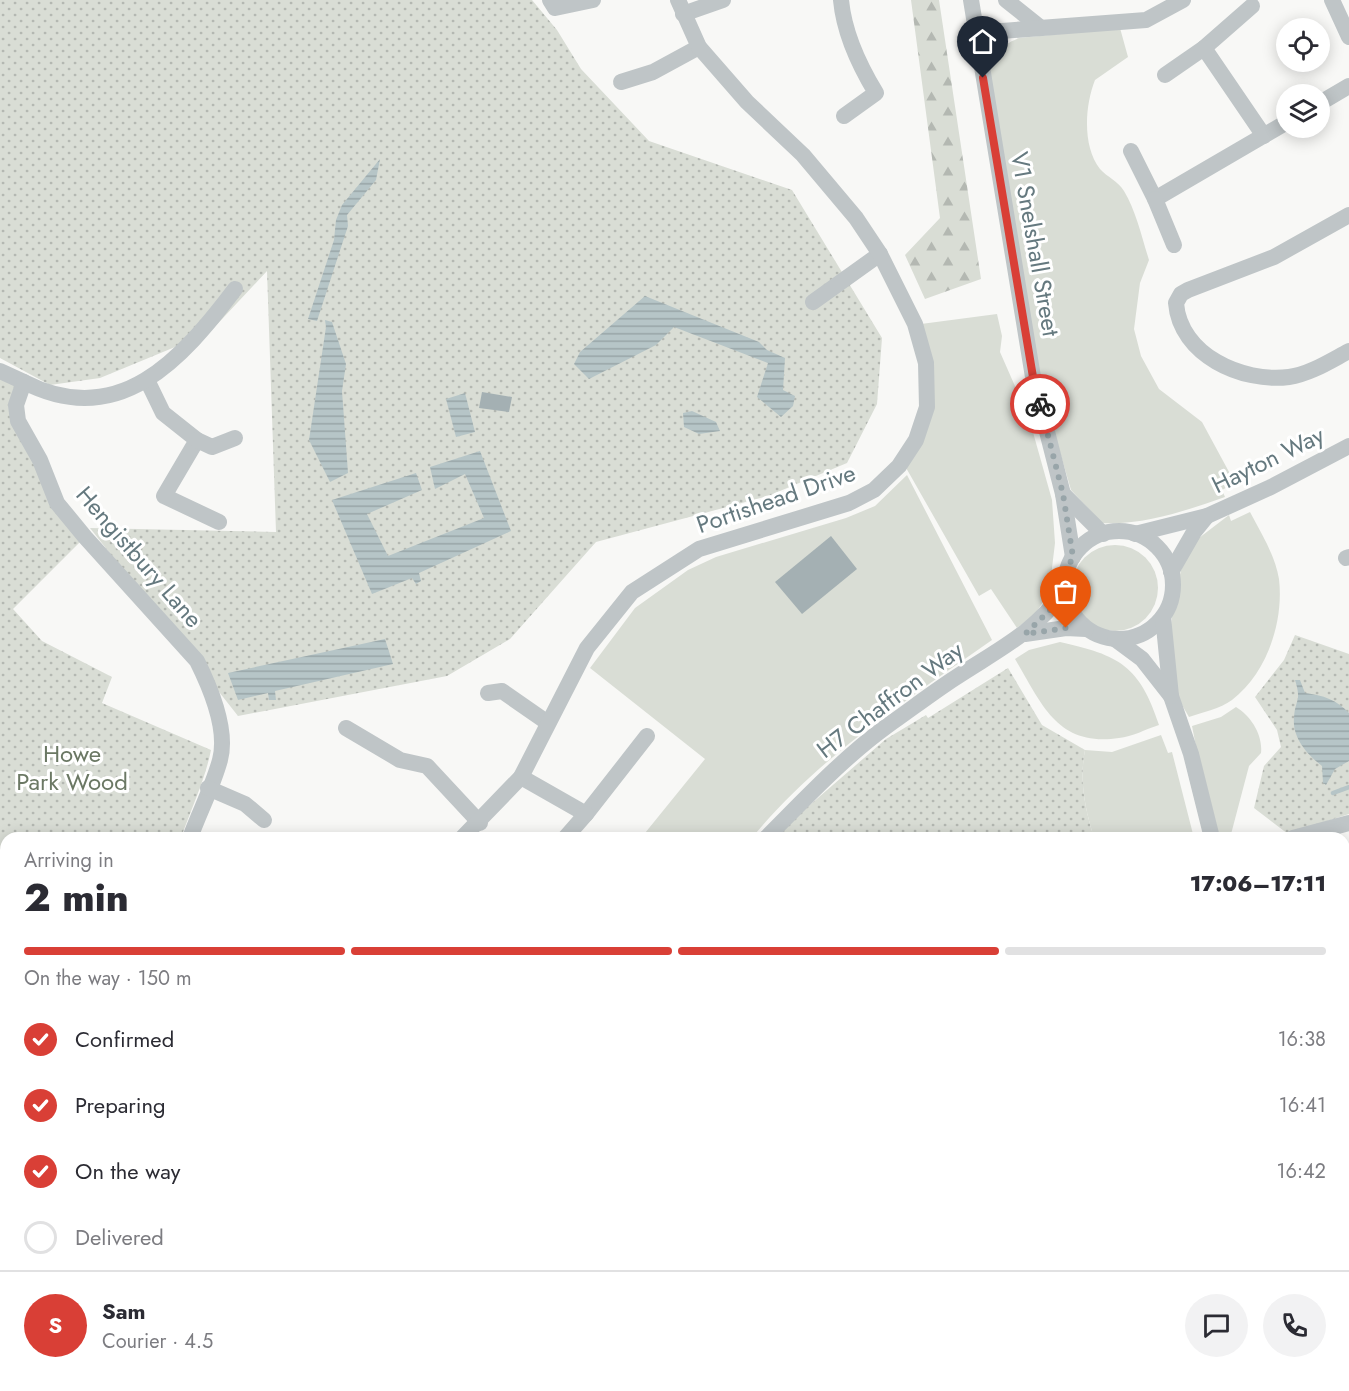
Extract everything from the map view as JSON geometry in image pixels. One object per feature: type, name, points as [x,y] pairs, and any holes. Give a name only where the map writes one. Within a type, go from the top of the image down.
[{"type":"street","points":[[550,0],[555,8],[593,0]]},
{"type":"street","points":[[681,7],[723,0]]},
{"type":"street","points":[[841,0],[843,18],[861,69],[876,93],[844,116]]},
{"type":"street","name":"V1 Snelshall Street","points":[[970,0],[1033,377],[1063,494],[1073,557]]},
{"type":"street","points":[[1006,0],[1013,9],[1041,28]]},
{"type":"street","points":[[975,33],[1146,20],[1183,0]]},
{"type":"street","points":[[1332,0],[1349,37]]},
{"type":"street","points":[[1165,75],[1204,48],[1252,6]]},
{"type":"street","name":"Portishead Drive","points":[[474,832],[521,777],[587,648],[632,592],[699,549],[849,503],[874,490],[899,466],[916,440],[927,407],[926,363],[915,324],[880,254],[856,218],[803,155],[747,102],[699,47],[681,7]]},
{"type":"street","points":[[621,82],[653,72],[699,47]]},
{"type":"street","points":[[1204,48],[1264,136]]},
{"type":"street","points":[[1330,97],[1349,86]]},
{"type":"street","points":[[1155,199],[1276,129]]},
{"type":"street","points":[[1131,151],[1155,199],[1174,245]]},
{"type":"street","points":[[1349,215],[1274,257],[1188,290],[1181,294],[1176,303],[1182,326],[1194,344],[1214,361],[1254,376],[1289,377],[1307,373],[1349,351]]},
{"type":"street","points":[[813,302],[880,254]]},
{"type":"street","points":[[0,371],[59,397],[91,400],[147,380],[201,334],[235,289]]},
{"type":"street","points":[[147,380],[163,413],[197,440],[212,447],[236,438]]},
{"type":"street","name":"Hengistbury Lane","points":[[24,382],[16,405],[18,421],[40,460],[57,503],[197,661],[203,673],[220,731],[221,758],[192,832]]},
{"type":"street","points":[[197,440],[164,496],[219,522]]},
{"type":"street","name":"Hayton Way","points":[[1135,534],[1208,516],[1272,487],[1349,446]]},
{"type":"street","points":[[1063,494],[1103,534]]},
{"type":"street","name":"Hayton Way","points":[[1171,572],[1194,532],[1208,516]]},
{"type":"street","points":[[1115,639],[1133,638],[1149,630],[1162,617],[1172,596],[1171,572],[1164,555],[1151,543],[1135,534],[1125,532],[1103,534],[1081,547],[1073,557],[1068,567],[1065,590],[1068,604],[1086,629],[1115,639],[1142,658],[1171,696]]},
{"type":"street","name":"H7 Chaffron Way","points":[[772,832],[823,780],[884,728],[970,668],[1025,634],[1051,609],[1065,590]]},
{"type":"street","points":[[1162,617],[1171,696],[1189,748],[1210,832]]},
{"type":"street","name":"H7 Chaffron Way","points":[[1025,634],[1066,628],[1086,629]]},
{"type":"street","points":[[488,693],[502,691],[548,723]]},
{"type":"street","points":[[346,728],[400,760],[427,766],[472,832]]},
{"type":"street","points":[[570,832],[647,736]]},
{"type":"street","points":[[521,777],[586,814]]},
{"type":"street","points":[[208,788],[245,804],[264,822]]},
{"type":"street","points":[[1315,832],[1349,823]]},
{"type":"green space","points":[[0,0],[532,0],[557,30],[581,69],[649,141],[792,190],[882,338],[877,404],[847,463],[768,496],[596,542],[510,639],[447,676],[238,716],[90,528],[276,532],[267,271],[209,333],[100,378],[50,385],[0,358]]},
{"type":"green space","points":[[911,0],[939,0],[981,279],[925,299],[905,255],[940,218]]},
{"type":"green space","points":[[1120,28],[1128,57],[1095,80],[1089,101],[1087,125],[1094,160],[1100,169],[1124,191],[1135,216],[1149,260],[1140,283],[1134,329],[1141,356],[1159,389],[1202,422],[1235,483],[1222,490],[1225,497],[1180,512],[1134,522],[1102,523],[1071,490],[1035,366],[987,75],[998,52],[1019,38]]},
{"type":"green space","points":[[997,314],[1002,336],[1000,352],[1029,418],[1052,500],[1055,543],[1049,593],[1035,614],[1017,628],[991,589],[979,596],[905,466],[923,430],[921,324]]},
{"type":"green space","name":"Howe Park Wood","points":[[0,371],[24,382],[18,421],[85,537],[13,609],[42,641],[112,677],[102,703],[211,750],[202,783],[183,832],[0,832]]},
{"type":"green space","points":[[907,475],[992,640],[896,707],[834,756],[805,782],[757,832],[646,832],[705,759],[590,668],[635,608],[688,570],[716,557],[846,518],[875,506]]},
{"type":"green space","points":[[1250,512],[1267,544],[1279,579],[1279,612],[1276,629],[1264,661],[1244,689],[1222,706],[1189,717],[1172,688],[1169,643],[1173,606],[1181,570],[1195,541],[1229,515],[1231,521]]},
{"type":"green space","points":[[1115,545],[1131,549],[1145,558],[1154,572],[1158,588],[1154,604],[1145,618],[1131,627],[1115,631],[1099,627],[1085,618],[1076,604],[1072,588],[1076,572],[1085,558],[1099,549]]},
{"type":"green space","points":[[1295,635],[1349,654],[1349,814],[1294,832],[1285,832],[1254,808],[1264,766],[1281,747],[1277,730],[1255,697],[1284,660]]},
{"type":"green space","points":[[1060,642],[1098,652],[1124,666],[1144,689],[1159,725],[1134,735],[1098,739],[1080,736],[1066,729],[1054,719],[1043,706],[1015,659],[1029,650]]},
{"type":"green space","points":[[1008,668],[1042,725],[1085,750],[1084,794],[1092,832],[781,832],[886,739],[926,715],[928,718]]},
{"type":"green space","points":[[1236,707],[1247,715],[1255,727],[1261,746],[1261,753],[1249,766],[1232,832],[1213,832],[1192,726],[1221,717]]},
{"type":"green space","points":[[1161,735],[1168,753],[1172,752],[1192,832],[1092,832],[1084,794],[1085,750],[1112,752]]},
{"type":"shaded area","points":[[380,159],[376,180],[347,215],[348,226],[317,321],[308,319],[334,240],[336,220],[342,205]]},
{"type":"shaded area","points":[[645,296],[759,342],[767,350],[785,358],[783,390],[795,396],[793,406],[781,417],[757,397],[768,363],[674,327],[656,345],[589,379],[574,364],[580,352]]},
{"type":"shaded area","points":[[325,320],[332,322],[346,364],[342,391],[348,473],[330,482],[309,440],[326,327]]},
{"type":"shaded area","points":[[465,393],[475,432],[456,437],[446,399]]},
{"type":"shaded area","points":[[692,411],[716,422],[720,431],[699,434],[684,427],[683,413]]},
{"type":"shaded area","points":[[480,451],[511,531],[419,573],[421,581],[416,584],[412,578],[372,594],[332,500],[416,473],[422,490],[367,514],[388,556],[484,518],[465,474],[435,489],[430,467]]},
{"type":"shaded area","points":[[385,639],[393,664],[275,691],[276,700],[269,700],[268,693],[238,700],[228,673]]},
{"type":"shaded area","points":[[1295,680],[1300,680],[1305,693],[1329,699],[1349,713],[1349,761],[1335,769],[1326,785],[1323,783],[1322,766],[1311,757],[1298,739],[1294,725],[1298,697]]},
{"type":"building","points":[[482,392],[512,397],[509,412],[479,408]]},
{"type":"building","points":[[831,536],[857,569],[802,614],[775,582]]},
{"type":"waterway","points":[[1333,793],[1349,787]]},
{"type":"way so far","points":[[1040,404],[1063,494],[1073,557],[1065,578],[1065,590],[1051,609],[1025,634],[1066,628]]},
{"type":"route","points":[[983,78],[1033,377],[1040,404]]}]
